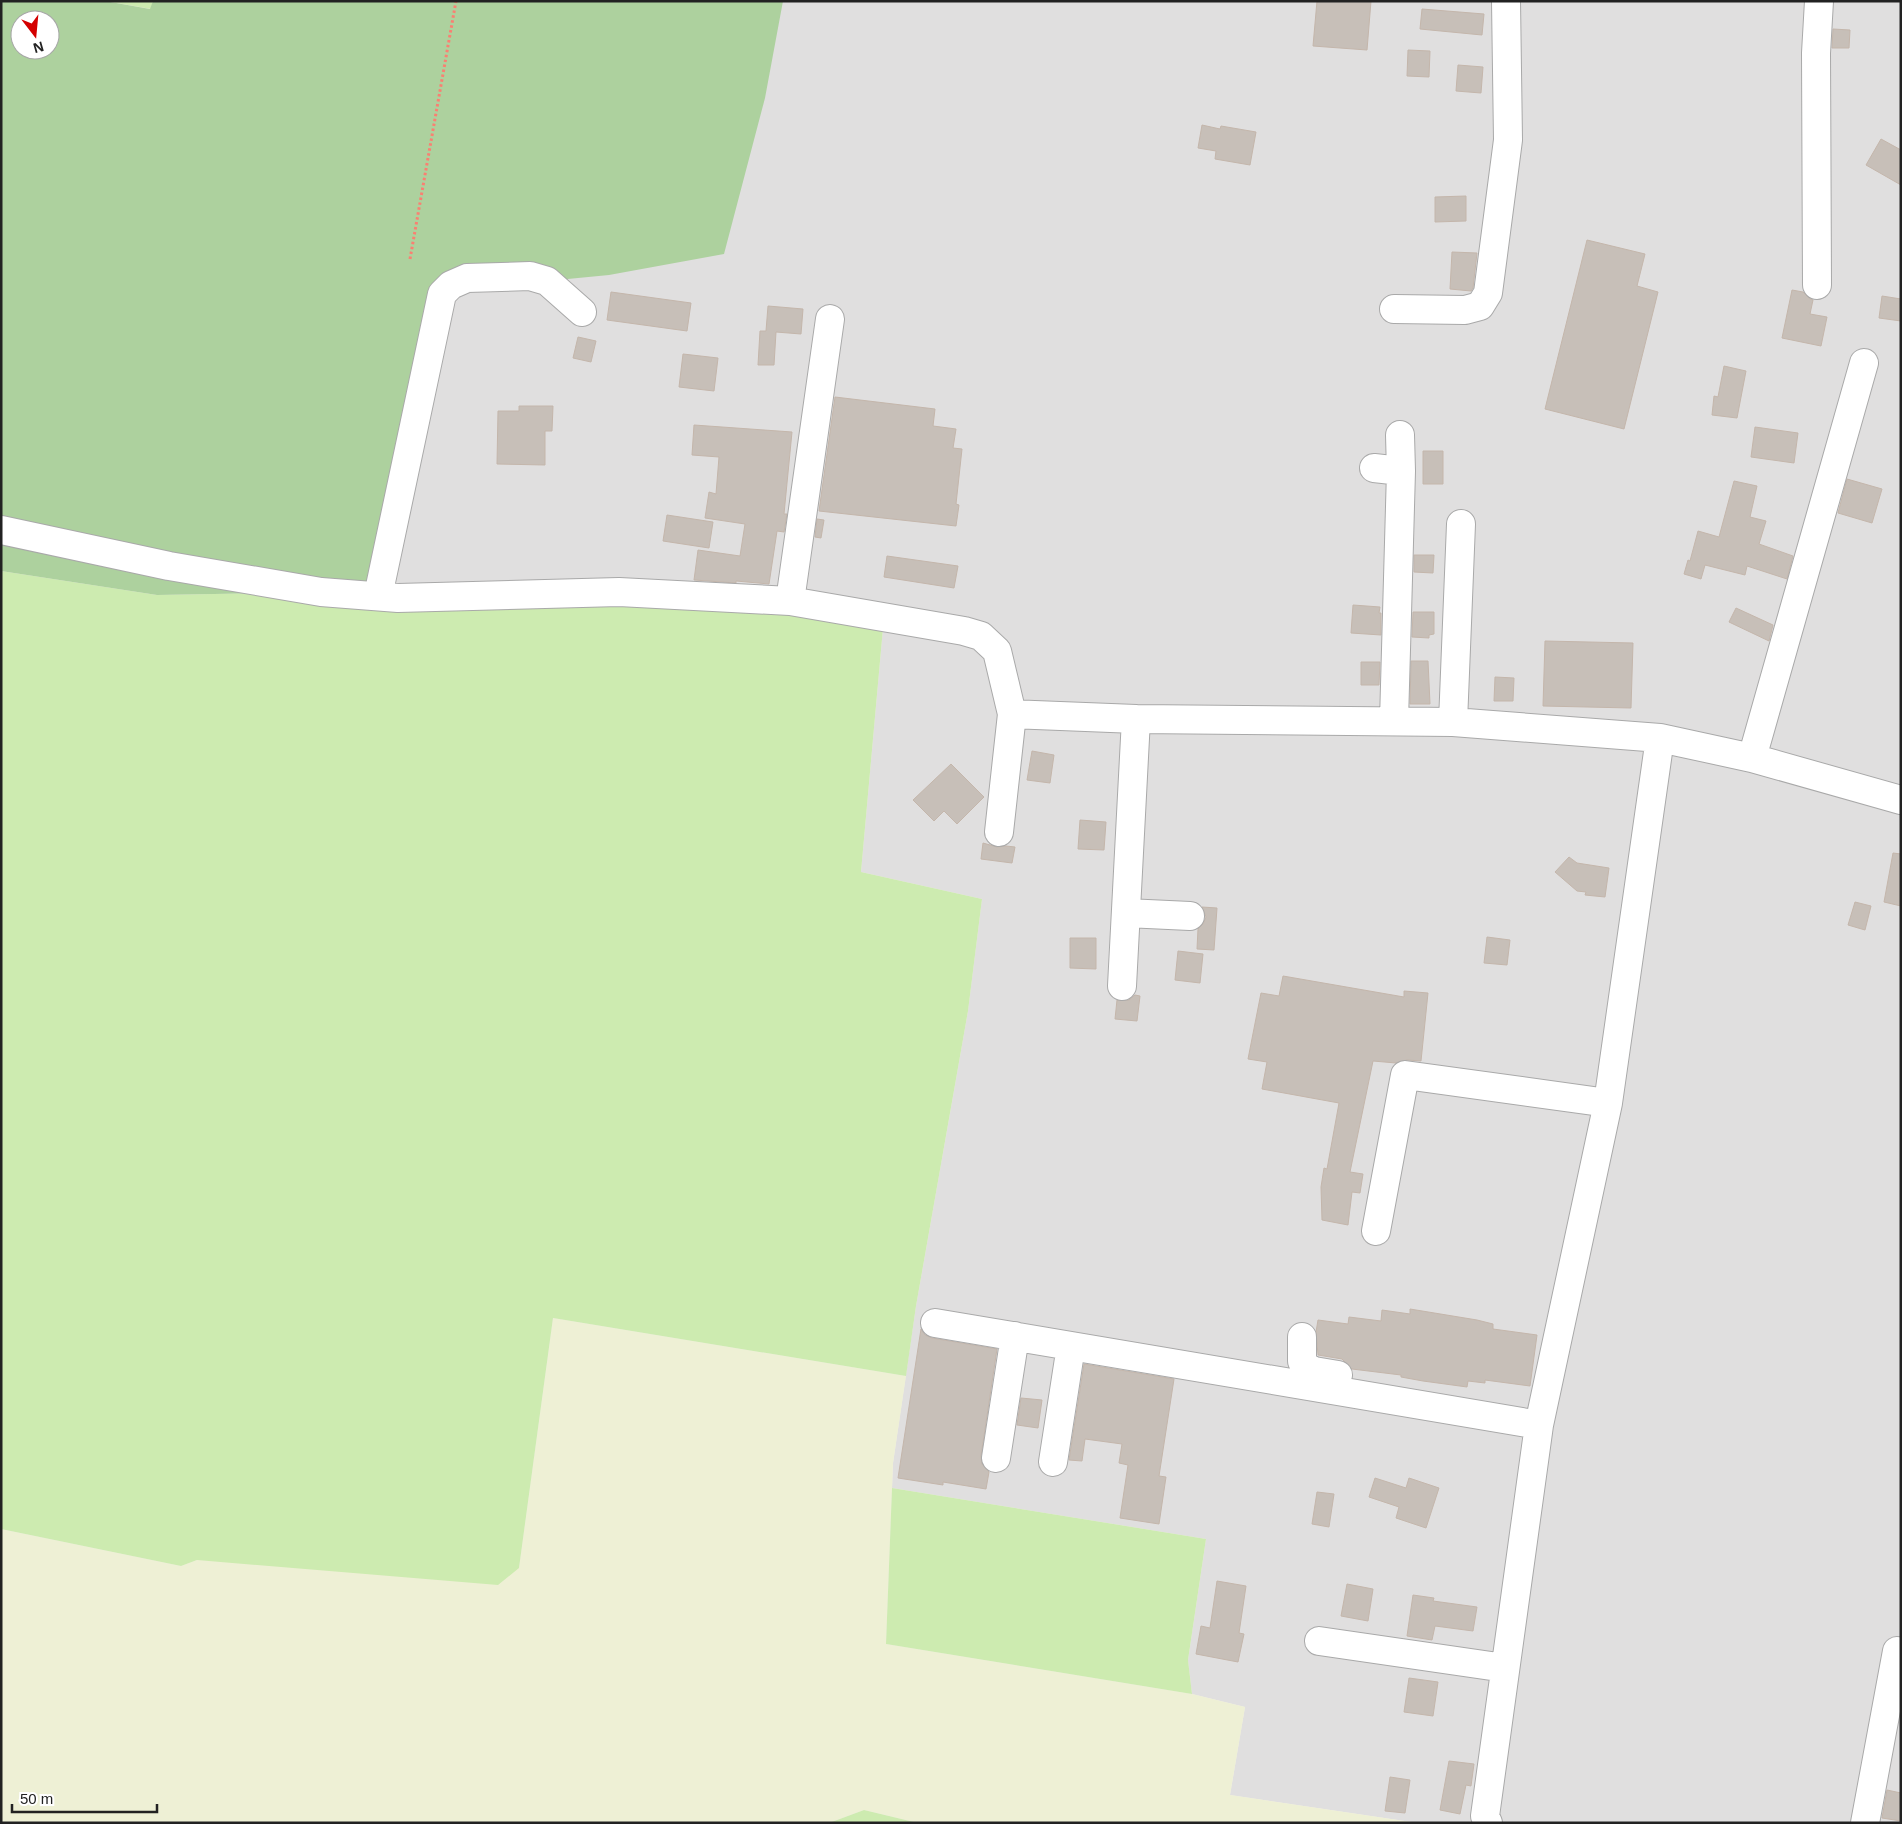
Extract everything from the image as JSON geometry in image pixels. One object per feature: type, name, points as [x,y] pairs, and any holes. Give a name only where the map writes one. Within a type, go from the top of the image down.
[{"type":"street","points":[[1394,310],[1466,310],[1480,306],[1488,293],[1508,140],[1506,1]]},
{"type":"street","points":[[1817,285],[1816,53],[1819,1]]},
{"type":"street","points":[[378,596],[442,294],[451,285],[467,278],[530,276],[547,281],[582,312]]},
{"type":"street","points":[[790,601],[830,318]]},
{"type":"street","points":[[1752,758],[1864,363]]},
{"type":"street","points":[[1394,721],[1401,471],[1400,435]]},
{"type":"street","points":[[1374,468],[1401,471]]},
{"type":"street","points":[[1453,722],[1460,524]]},
{"type":"street","points":[[1,530],[178,567],[321,592],[398,598],[619,592],[790,601],[980,636],[997,651],[1012,714],[999,832]]},
{"type":"street","points":[[1012,714],[1136,719],[1453,722],[1660,738],[1752,758],[1901,800]]},
{"type":"street","points":[[1122,986],[1113,953],[1126,912],[1136,719]]},
{"type":"street","points":[[1488,1823],[1485,1816],[1541,1416],[1608,1103],[1660,738]]},
{"type":"street","points":[[1126,912],[1190,916]]},
{"type":"street","points":[[1376,1231],[1405,1075],[1608,1103]]},
{"type":"street","points":[[936,1323],[1071,1346],[1541,1416]]},
{"type":"street","points":[[996,1458],[1015,1336]]},
{"type":"street","points":[[1302,1337],[1302,1361],[1304,1366],[1314,1372],[1541,1416]]},
{"type":"street","points":[[1052,1462],[1071,1346]]},
{"type":"street","points":[[1319,1641],[1505,1668]]},
{"type":"street","points":[[1865,1823],[1896,1651],[1901,1652]]},
{"type":"path","points":[[410,259],[456,1]]},
{"type":"shaded area","points":[[456,1],[1901,1],[1901,1823],[1418,1823],[1230,1795],[1245,1707],[1192,1694],[1188,1660],[1206,1539],[892,1488],[893,1463],[916,1306],[968,1011],[982,899],[861,872],[884,617],[378,596]]},
{"type":"green space","points":[[1,1],[105,1],[150,9],[153,1],[783,1],[765,98],[724,254],[609,275],[547,281],[451,285],[378,596],[321,592],[157,595],[1,571]]},
{"type":"green space","points":[[105,1],[153,1],[151,9]]},
{"type":"green space","points":[[1,571],[157,595],[321,592],[619,592],[884,617],[861,872],[982,899],[968,1011],[916,1306],[906,1376],[553,1318],[519,1568],[498,1585],[197,1560],[181,1566],[1,1529]]},
{"type":"green space","points":[[553,1318],[906,1376],[893,1463],[886,1644],[1192,1694],[1245,1707],[1230,1795],[1418,1823],[918,1823],[864,1810],[829,1823],[1,1823],[1,1529],[181,1566],[197,1560],[519,1568]]},
{"type":"green space","points":[[892,1488],[1206,1539],[1188,1660],[1192,1694],[886,1644]]},
{"type":"green space","points":[[864,1810],[918,1823],[829,1823]]},
{"type":"building","points":[[1317,1],[1371,1],[1367,50],[1313,46]]},
{"type":"building","points":[[1422,9],[1484,14],[1482,35],[1420,29]]},
{"type":"building","points":[[1833,29],[1850,30],[1849,48],[1832,48]]},
{"type":"building","points":[[1408,50],[1430,51],[1429,77],[1407,76]]},
{"type":"building","points":[[1458,65],[1483,67],[1481,93],[1456,91]]},
{"type":"building","points":[[1202,125],[1220,129],[1221,126],[1256,132],[1250,165],[1215,159],[1216,151],[1198,148]]},
{"type":"building","points":[[1881,139],[1901,150],[1901,185],[1866,165]]},
{"type":"building","points":[[1466,196],[1466,221],[1435,222],[1435,197]]},
{"type":"building","points":[[1587,240],[1645,254],[1637,286],[1658,292],[1624,429],[1545,409]]},
{"type":"building","points":[[1452,252],[1477,253],[1473,288],[1471,291],[1450,289]]},
{"type":"building","points":[[1792,290],[1803,292],[1813,300],[1810,314],[1827,317],[1821,346],[1782,338]]},
{"type":"building","points":[[611,292],[691,303],[687,331],[607,320]]},
{"type":"building","points":[[1882,296],[1901,299],[1901,321],[1879,318]]},
{"type":"building","points":[[768,306],[803,309],[801,334],[776,332],[774,365],[758,365],[760,331],[766,331]]},
{"type":"building","points":[[578,337],[596,341],[591,362],[573,358]]},
{"type":"building","points":[[683,354],[718,358],[714,391],[679,387]]},
{"type":"building","points":[[1724,366],[1746,371],[1737,418],[1712,415],[1714,396],[1718,397]]},
{"type":"building","points":[[835,397],[935,409],[933,426],[956,429],[953,448],[962,449],[956,504],[959,505],[956,526],[819,511]]},
{"type":"building","points":[[519,406],[553,406],[552,431],[545,431],[545,465],[497,464],[498,411],[519,411]]},
{"type":"building","points":[[694,425],[792,432],[784,514],[787,514],[784,532],[777,531],[769,584],[694,580],[698,550],[740,556],[745,524],[705,518],[709,492],[716,494],[719,457],[692,455]]},
{"type":"building","points":[[1755,427],[1798,433],[1794,463],[1751,457]]},
{"type":"building","points":[[1423,451],[1443,451],[1443,484],[1423,484]]},
{"type":"building","points":[[1847,479],[1882,489],[1872,523],[1838,513]]},
{"type":"building","points":[[1734,481],[1757,486],[1750,517],[1766,521],[1759,544],[1793,556],[1787,579],[1747,566],[1745,575],[1705,565],[1701,579],[1684,574],[1688,560],[1690,561],[1698,531],[1719,537]]},
{"type":"building","points":[[667,515],[713,522],[709,548],[663,541]]},
{"type":"building","points":[[817,519],[824,520],[821,538],[815,537]]},
{"type":"building","points":[[1414,555],[1434,555],[1433,573],[1414,572]]},
{"type":"building","points":[[887,556],[958,566],[954,588],[884,577]]},
{"type":"building","points":[[1353,605],[1380,607],[1381,635],[1351,633]]},
{"type":"building","points":[[1736,608],[1773,625],[1769,641],[1729,622]]},
{"type":"building","points":[[1413,612],[1434,612],[1434,634],[1429,635],[1429,638],[1412,637]]},
{"type":"building","points":[[1545,641],[1633,643],[1631,708],[1543,706]]},
{"type":"building","points":[[1411,661],[1428,661],[1430,704],[1410,704]]},
{"type":"building","points":[[1361,662],[1380,662],[1379,685],[1361,685]]},
{"type":"building","points":[[1495,677],[1514,678],[1513,701],[1494,701]]},
{"type":"building","points":[[1032,751],[1054,755],[1050,783],[1027,780]]},
{"type":"building","points":[[951,764],[984,797],[957,824],[944,811],[934,821],[913,800]]},
{"type":"building","points":[[1080,820],[1106,822],[1104,850],[1078,849]]},
{"type":"building","points":[[983,843],[997,847],[1015,847],[1012,863],[981,859]]},
{"type":"building","points":[[1893,853],[1901,854],[1901,906],[1884,902]]},
{"type":"building","points":[[1569,857],[1577,863],[1609,868],[1605,897],[1585,895],[1586,892],[1577,891],[1555,872]]},
{"type":"building","points":[[1855,902],[1871,906],[1865,930],[1848,925]]},
{"type":"building","points":[[1202,907],[1217,908],[1214,950],[1197,949],[1198,929],[1206,917]]},
{"type":"building","points":[[1487,937],[1510,940],[1507,965],[1484,963]]},
{"type":"building","points":[[1070,938],[1096,938],[1096,969],[1070,968]]},
{"type":"building","points":[[1178,951],[1203,954],[1200,983],[1175,980]]},
{"type":"building","points":[[1283,976],[1404,997],[1404,991],[1428,993],[1421,1061],[1407,1060],[1396,1063],[1373,1061],[1350,1172],[1363,1174],[1360,1193],[1352,1192],[1348,1225],[1322,1220],[1321,1187],[1324,1168],[1327,1169],[1339,1103],[1262,1089],[1267,1062],[1248,1059],[1261,993],[1279,996]]},
{"type":"building","points":[[1135,995],[1140,996],[1137,1021],[1115,1019],[1117,1000],[1129,1000]]},
{"type":"building","points":[[1410,1309],[1477,1320],[1493,1324],[1493,1329],[1537,1335],[1530,1386],[1485,1380],[1485,1383],[1468,1381],[1467,1387],[1423,1381],[1401,1377],[1401,1375],[1352,1369],[1342,1359],[1318,1355],[1316,1332],[1318,1320],[1348,1324],[1349,1317],[1381,1321],[1382,1310],[1410,1314]]},
{"type":"building","points":[[921,1329],[925,1335],[932,1338],[997,1349],[981,1456],[982,1464],[989,1472],[986,1489],[943,1482],[943,1485],[898,1478]]},
{"type":"building","points":[[1084,1364],[1174,1379],[1159,1476],[1166,1477],[1159,1524],[1120,1518],[1128,1465],[1119,1463],[1122,1444],[1085,1439],[1082,1461],[1069,1460]]},
{"type":"building","points":[[1021,1398],[1042,1400],[1038,1428],[1017,1425]]},
{"type":"building","points":[[1375,1478],[1406,1488],[1409,1478],[1439,1488],[1426,1528],[1396,1518],[1399,1507],[1369,1497]]},
{"type":"building","points":[[1317,1492],[1334,1494],[1329,1527],[1312,1524]]},
{"type":"building","points":[[1217,1581],[1246,1586],[1239,1633],[1244,1634],[1238,1662],[1196,1654],[1201,1626],[1210,1628]]},
{"type":"building","points":[[1347,1584],[1373,1589],[1368,1621],[1341,1616]]},
{"type":"building","points":[[1413,1595],[1434,1598],[1433,1601],[1477,1607],[1473,1631],[1435,1626],[1432,1640],[1407,1636]]},
{"type":"building","points":[[1409,1678],[1438,1682],[1433,1716],[1404,1712]]},
{"type":"building","points":[[1449,1761],[1474,1764],[1471,1786],[1466,1785],[1460,1814],[1440,1810]]},
{"type":"building","points":[[1390,1777],[1410,1780],[1405,1813],[1385,1811]]},
{"type":"building","points":[[1887,1790],[1901,1793],[1901,1821],[1882,1818]]}]
